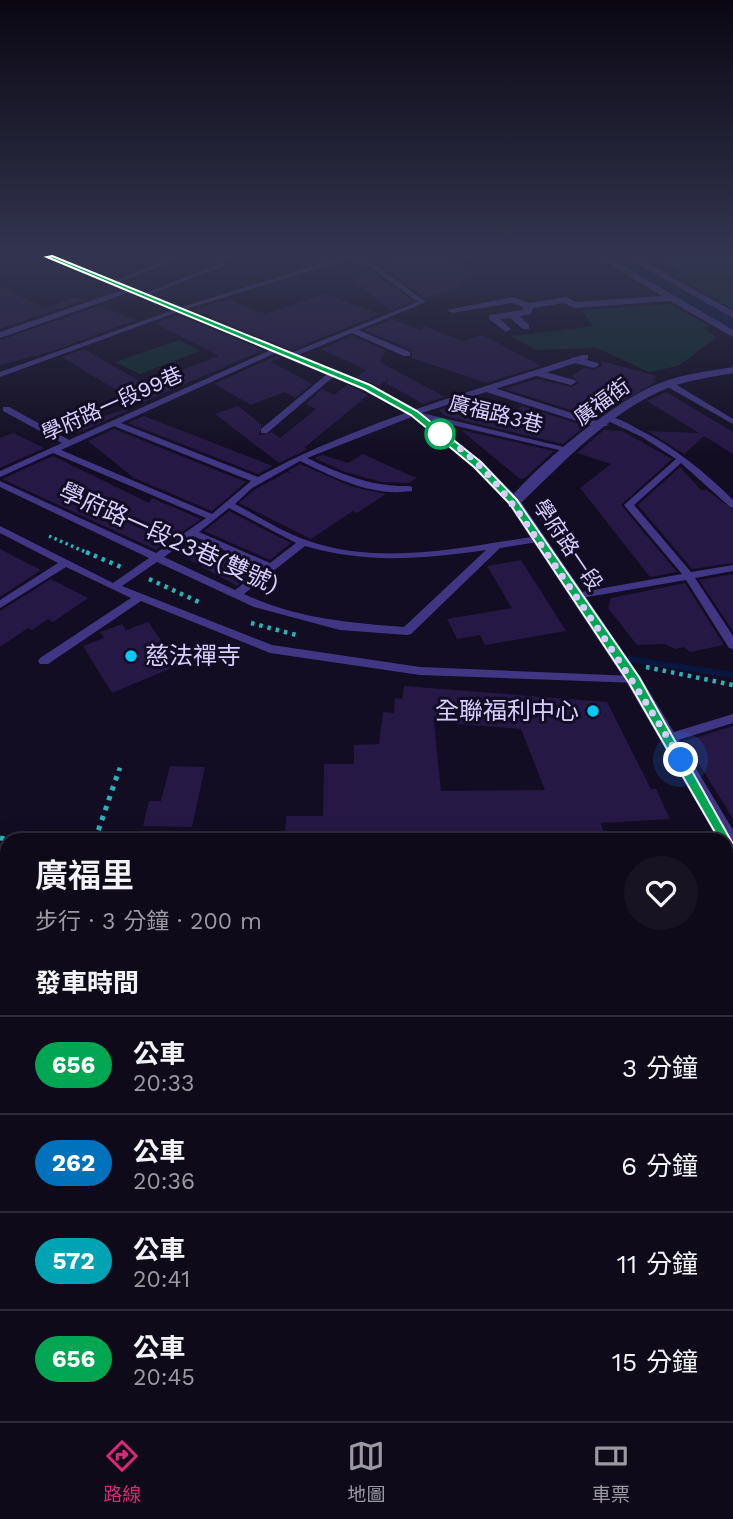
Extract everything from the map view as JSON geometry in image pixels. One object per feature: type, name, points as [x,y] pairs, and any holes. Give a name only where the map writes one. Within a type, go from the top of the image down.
[{"type":"street","points":[[0,335],[34,323]]},
{"type":"street","name":"學府路一段","points":[[215,323],[335,372],[414,413],[478,464],[514,502],[634,680],[724,833]]},
{"type":"street","points":[[499,323],[506,329]]},
{"type":"street","points":[[522,323],[526,327]]},
{"type":"street","points":[[715,323],[733,334]]},
{"type":"street","points":[[580,358],[594,365]]},
{"type":"street","name":"廣福街","points":[[514,502],[569,451],[636,400],[669,384],[733,370]]},
{"type":"street","points":[[537,373],[571,382]]},
{"type":"street","points":[[486,389],[607,422]]},
{"type":"lane","points":[[0,375],[142,323]]},
{"type":"lane","name":"學府路一段99巷","points":[[0,474],[284,352],[372,323]]},
{"type":"lane","points":[[354,331],[407,354]]},
{"type":"lane","points":[[114,587],[213,518],[259,481],[300,458],[414,413],[580,358]]},
{"type":"lane","points":[[264,431],[335,372]]},
{"type":"lane","points":[[669,384],[733,422]]},
{"type":"lane","points":[[6,410],[68,443]]},
{"type":"lane","name":"廣福路3巷","points":[[414,413],[569,451]]},
{"type":"lane","points":[[607,422],[645,433],[682,458],[733,505]]},
{"type":"lane","points":[[114,423],[259,481]]},
{"type":"lane","points":[[53,450],[213,518]]},
{"type":"lane","points":[[300,458],[362,486],[381,491],[409,489]]},
{"type":"lane","points":[[682,458],[629,505],[689,576],[733,645]]},
{"type":"lane","name":"學府路一段23巷(雙號)","points":[[0,484],[258,605],[340,626],[407,631],[498,544]]},
{"type":"lane","points":[[722,493],[733,491]]},
{"type":"lane","points":[[230,505],[303,542],[356,555],[403,556],[538,539]]},
{"type":"lane","points":[[0,529],[114,587],[270,649],[420,671],[634,680]]},
{"type":"lane","points":[[191,532],[271,567]]},
{"type":"lane","points":[[236,595],[303,542]]},
{"type":"lane","points":[[0,606],[66,562]]},
{"type":"lane","points":[[576,596],[733,568]]},
{"type":"lane","points":[[44,661],[140,597]]},
{"type":"lane","points":[[668,738],[733,718]]},
{"type":"path","points":[[97,833],[120,768]]},
{"type":"green space","points":[[591,323],[705,323],[710,326],[703,328],[717,337],[678,366],[649,372],[597,348],[536,350],[511,336],[593,326]]},
{"type":"green space","points":[[179,340],[200,351],[140,374],[115,362]]},
{"type":"building","points":[[0,323],[16,323],[0,329]]},
{"type":"building","points":[[49,323],[127,323],[52,351],[0,365],[0,340]]},
{"type":"building","points":[[156,323],[198,323],[263,350],[139,404],[62,357],[84,349],[144,384],[219,356]]},
{"type":"building","points":[[226,323],[357,323],[292,350]]},
{"type":"building","points":[[381,323],[404,323],[422,330],[424,326],[462,341],[482,335],[541,366],[486,383],[412,358],[411,350],[365,330]]},
{"type":"building","points":[[352,336],[385,350],[380,362],[445,397],[423,404],[386,383],[389,378],[379,386],[357,377],[366,370],[321,349]]},
{"type":"building","points":[[276,356],[281,358],[271,362],[312,384],[295,398],[285,392],[251,405],[214,384]]},
{"type":"building","points":[[601,361],[657,376],[652,380],[657,381],[596,418],[505,389],[536,379],[572,387],[579,383],[572,376],[584,368],[595,370],[602,366]]},
{"type":"building","points":[[347,385],[368,395],[304,448],[308,449],[279,463],[215,414],[238,406],[262,425],[259,435],[272,432],[280,438],[316,409],[306,404],[322,389],[334,395]]},
{"type":"building","points":[[666,392],[733,432],[733,454],[704,436],[684,454],[648,431],[699,433],[647,401]]},
{"type":"building","points":[[458,404],[495,424],[522,406],[585,426],[563,444],[445,416],[439,410]]},
{"type":"building","points":[[129,410],[78,433],[71,427]]},
{"type":"building","points":[[144,416],[273,466],[258,474],[128,423]]},
{"type":"building","points":[[114,429],[246,482],[212,511],[134,478],[88,441]]},
{"type":"building","points":[[461,430],[554,451],[525,478],[520,479]]},
{"type":"building","points":[[604,430],[622,431],[672,459],[621,505],[677,572],[650,577],[580,488],[611,464],[577,453]]},
{"type":"building","points":[[13,433],[44,448],[0,468],[0,438]]},
{"type":"building","points":[[363,454],[417,478],[408,483],[382,482],[345,472],[314,458],[323,455],[348,463]]},
{"type":"building","points":[[53,456],[149,503],[152,498],[201,519],[156,550],[2,479]]},
{"type":"building","points":[[300,464],[353,487],[386,494],[357,513],[353,511],[311,539],[239,503],[254,490],[287,472],[293,474],[288,471]]},
{"type":"building","points":[[680,467],[701,490],[707,490],[733,510],[733,563],[692,569],[638,505]]},
{"type":"building","points":[[229,511],[291,543],[270,560],[204,531]]},
{"type":"building","points":[[193,539],[259,569],[237,586],[175,552]]},
{"type":"building","points":[[0,549],[41,570],[0,597]]},
{"type":"building","points":[[521,560],[566,631],[485,645],[480,635],[457,639],[447,619],[512,608],[487,566]]},
{"type":"building","points":[[733,574],[733,631],[699,580]]},
{"type":"building","points":[[51,579],[88,598],[53,622],[48,619],[32,630],[28,628],[0,647],[0,611]]},
{"type":"building","points":[[685,583],[724,645],[690,652],[684,647],[675,649],[665,644],[637,645],[608,608],[611,598]]},
{"type":"building","name":"慈法禪寺","points":[[148,622],[179,665],[112,693],[83,646],[104,638],[100,632],[122,624],[126,630]]},
{"type":"building","points":[[404,686],[607,702],[651,789],[656,789],[670,819],[601,823],[604,833],[285,833],[286,816],[323,816],[324,764],[354,764],[354,745],[379,744],[383,712],[394,713],[395,698],[402,699]],"holes":[[[434,722],[521,729],[545,790],[441,791]]]},
{"type":"building","points":[[733,726],[733,819],[685,741]]},
{"type":"building","points":[[170,766],[205,767],[192,827],[143,826],[149,801],[161,801]]},
{"type":"waterway","points":[[629,659],[733,675]]},
{"type":"bus line","name":"656","points":[[215,323],[335,372],[401,405],[478,464],[499,485],[514,502],[634,680],[724,833]]},
{"type":"place","name":"慈法禪寺","points":[[131,656]]},
{"type":"place","name":"全聯福利中心","points":[[593,711]]},
{"type":"route","points":[[440,434],[478,464],[514,502],[634,680],[681,760]]}]
